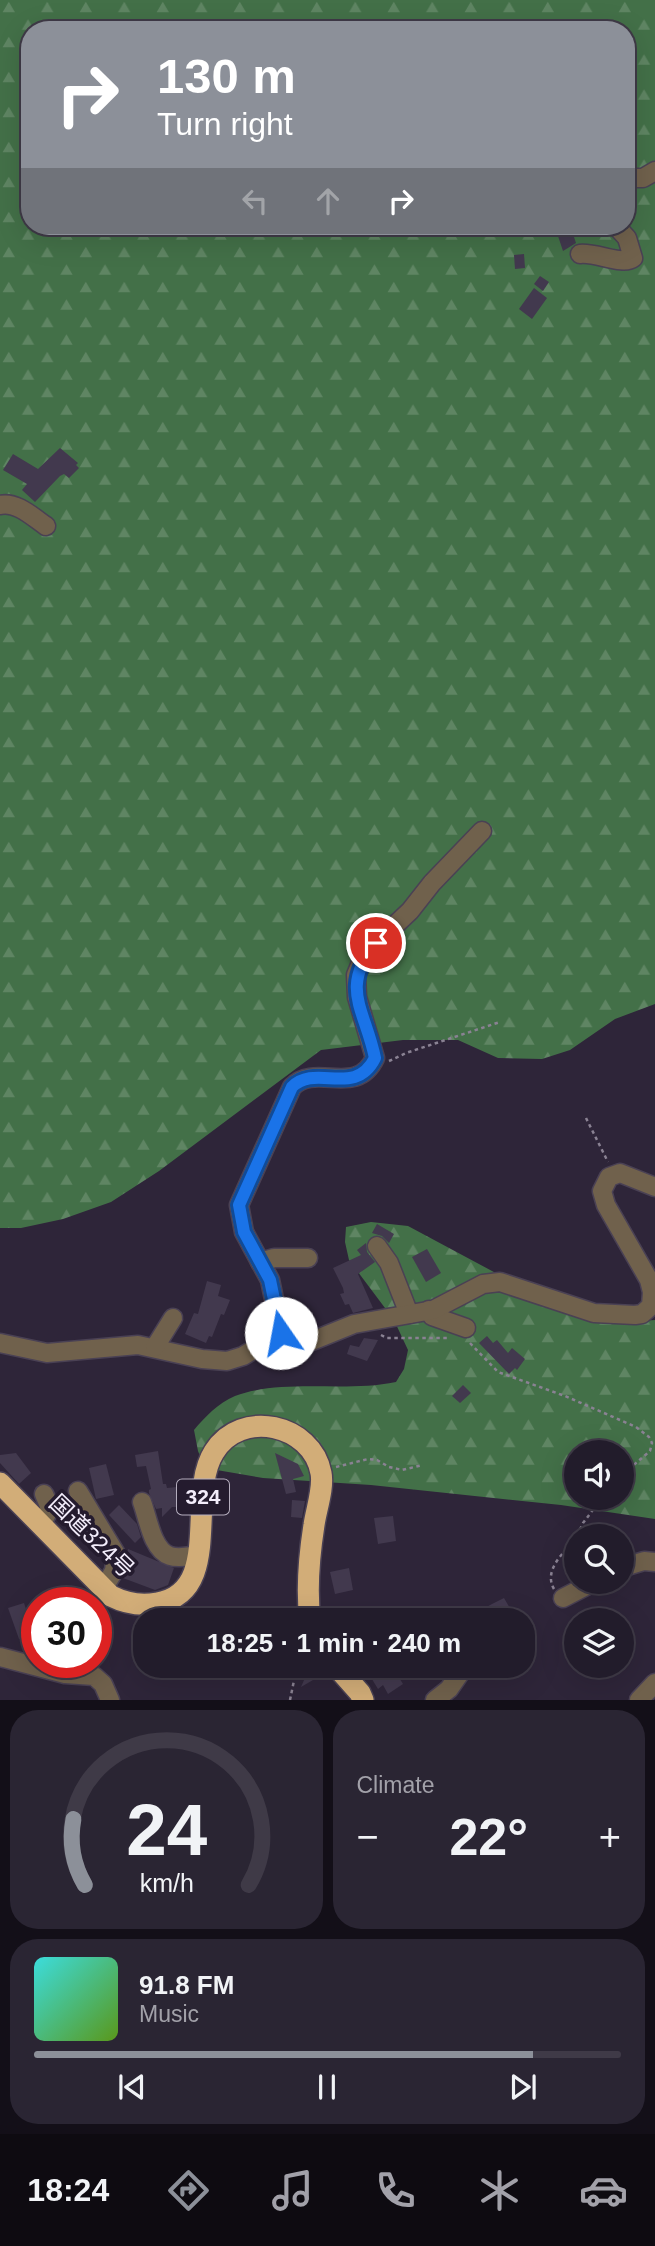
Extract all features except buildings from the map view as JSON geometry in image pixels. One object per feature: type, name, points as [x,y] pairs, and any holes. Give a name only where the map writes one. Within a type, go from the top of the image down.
[{"type":"highway","name":"国道324号","points":[[112,1594],[127,1602],[153,1604],[168,1602],[188,1587],[197,1571],[205,1478],[215,1451],[230,1436],[250,1427],[261,1426],[272,1426],[291,1433],[312,1451],[321,1471]]},
{"type":"highway","points":[[309,1608],[309,1556],[321,1471]]},
{"type":"highway","name":"国道324号","points":[[0,1483],[101,1587]]},
{"type":"highway","points":[[346,1678],[363,1700]]},
{"type":"street","points":[[635,178],[643,178],[655,171]]},
{"type":"street","points":[[580,254],[596,254],[625,262],[631,261],[631,248],[624,235]]},
{"type":"street","points":[[0,505],[14,505],[46,526]]},
{"type":"street","points":[[281,1333],[270,1280],[244,1232],[239,1205],[292,1087],[305,1078],[352,1078],[362,1075],[370,1068],[375,1058],[357,997],[356,975],[363,958],[410,911],[432,883],[482,831]]},
{"type":"street","points":[[0,1343],[47,1353],[122,1345],[155,1347],[202,1359],[228,1361],[243,1356],[281,1333],[312,1341],[362,1322],[429,1310],[483,1284],[500,1282],[594,1313],[627,1316],[647,1311],[653,1299],[649,1280],[606,1205],[602,1191],[605,1182],[614,1174],[620,1173],[655,1187]]},
{"type":"street","points":[[377,1246],[389,1263],[409,1314]]},
{"type":"street","points":[[260,1262],[274,1258],[308,1258]]},
{"type":"street","points":[[429,1310],[432,1316],[462,1336]]},
{"type":"street","points":[[155,1347],[173,1318]]},
{"type":"street","points":[[78,1491],[116,1553],[114,1571],[104,1587]]},
{"type":"street","points":[[41,1525],[50,1508],[44,1494]]},
{"type":"street","points":[[142,1502],[155,1540],[163,1553],[179,1558],[199,1555]]},
{"type":"street","points":[[634,1564],[655,1562]]},
{"type":"street","points":[[563,1598],[571,1594]]},
{"type":"street","points":[[0,1657],[21,1662]]},
{"type":"street","points":[[96,1678],[103,1684],[110,1700]]},
{"type":"street","points":[[435,1700],[442,1697],[457,1678]]},
{"type":"street","points":[[639,1700],[655,1683]]},
{"type":"path","points":[[362,1075],[372,1074],[392,1059],[405,1054],[500,1022]]},
{"type":"path","points":[[586,1118],[614,1174]]},
{"type":"path","points":[[362,1322],[387,1338],[462,1336],[498,1372],[636,1427],[649,1437],[652,1443],[650,1451],[634,1465]]},
{"type":"path","points":[[321,1471],[368,1459],[402,1470],[424,1465]]},
{"type":"path","points":[[563,1598],[553,1588],[550,1578],[554,1566],[564,1554]]},
{"type":"path","points":[[290,1700],[295,1678]]},
{"type":"green space","points":[[0,0],[655,0],[655,1004],[615,1019],[570,1050],[542,1059],[498,1058],[458,1040],[403,1040],[321,1050],[159,1171],[111,1202],[63,1219],[21,1228],[0,1228]]},
{"type":"green space","points":[[371,1222],[408,1226],[576,1316],[614,1323],[655,1320],[655,1519],[595,1510],[634,1510],[634,1440],[564,1440],[564,1505],[371,1485],[263,1478],[205,1468],[194,1430],[212,1411],[235,1396],[274,1388],[396,1382],[404,1369],[408,1350],[394,1320],[349,1260],[345,1242],[346,1227]]},
{"type":"route","points":[[281,1333],[270,1280],[244,1232],[239,1205],[292,1087],[305,1078],[352,1078],[362,1075],[370,1068],[375,1058],[357,997],[356,975],[363,958],[376,943]]}]
